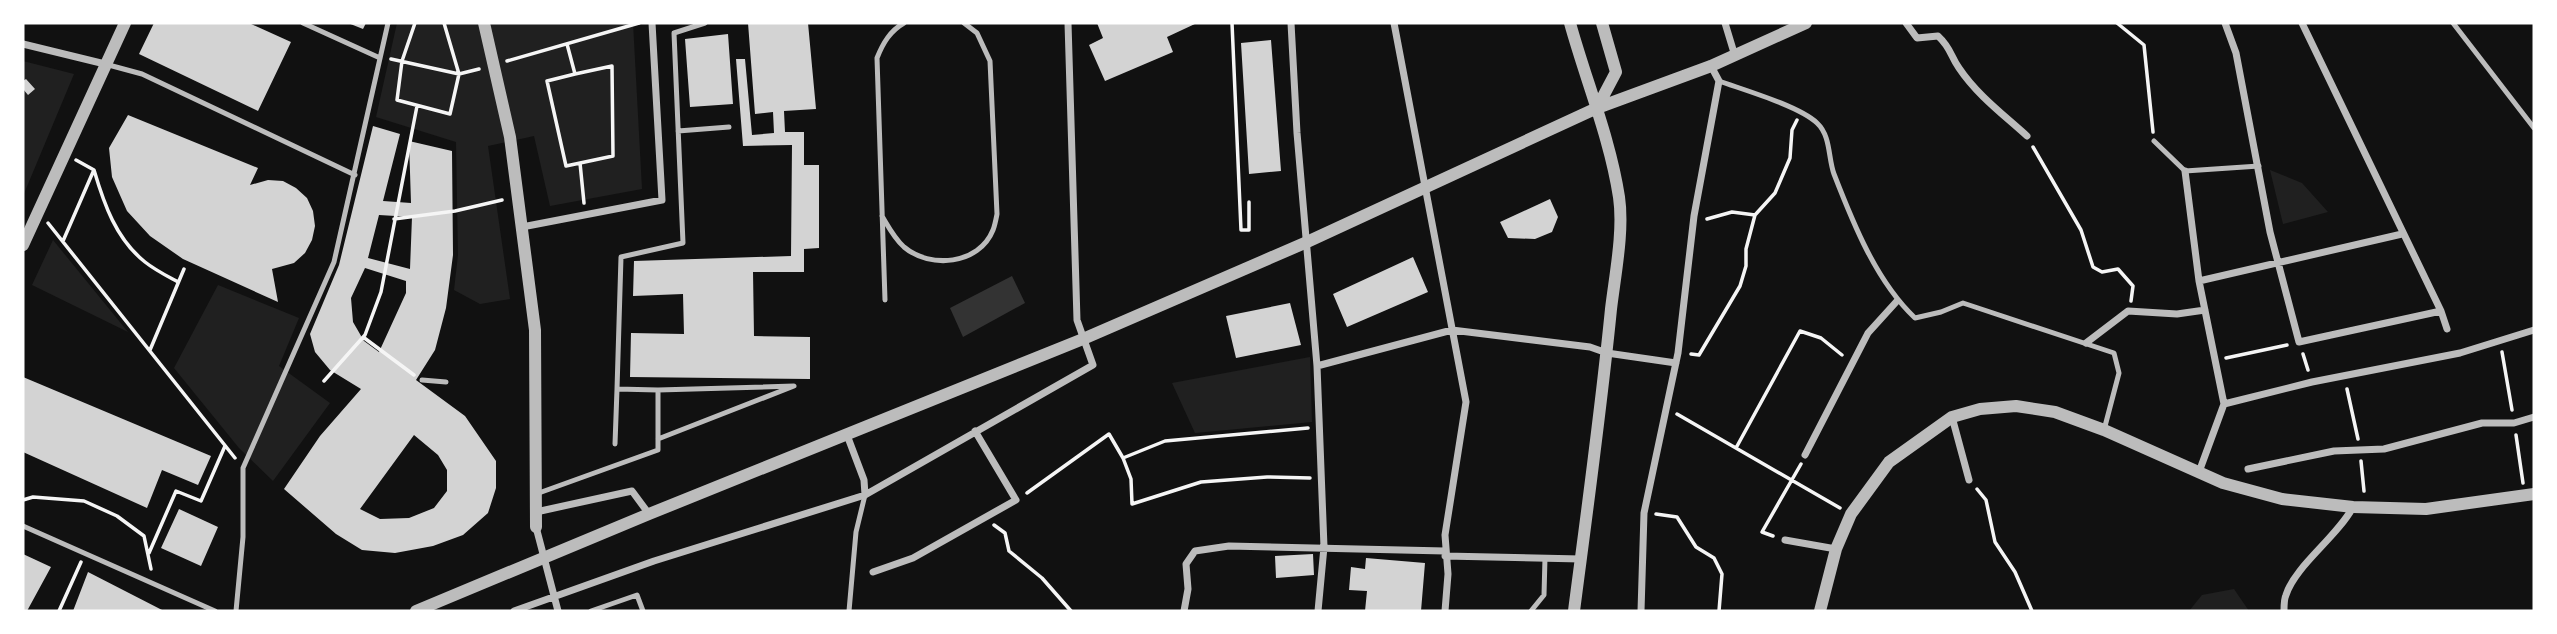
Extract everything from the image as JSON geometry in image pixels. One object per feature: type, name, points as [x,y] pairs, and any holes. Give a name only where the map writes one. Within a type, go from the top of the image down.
[{"type":"street","points":[[24,240],[125,23]]},
{"type":"street","points":[[484,23],[510,137],[523,227],[535,330],[536,527],[558,611]]},
{"type":"street","points":[[523,227],[662,200],[652,23]]},
{"type":"street","points":[[514,611],[654,561],[865,495],[1093,365],[1077,320],[1068,23]]},
{"type":"street","points":[[1291,23],[1297,133],[1317,366],[1324,547],[1318,611]]},
{"type":"street","points":[[1394,23],[1466,402],[1445,535],[1448,574],[1446,611]]},
{"type":"street","points":[[1570,23],[1587,82],[1598,108],[1619,200],[1619,237],[1607,353],[1574,611]]},
{"type":"street","points":[[1598,108],[1616,72],[1602,23]]},
{"type":"street","points":[[1725,23],[1735,56]]},
{"type":"street","points":[[416,611],[1083,339],[1307,242],[1598,108],[1711,66],[1806,23]]},
{"type":"street","points":[[1906,23],[1917,38],[1938,36],[1949,46],[1958,67],[1982,95],[2027,136]]},
{"type":"street","points":[[2225,23],[2236,53],[2270,232],[2300,342],[2441,311]]},
{"type":"street","points":[[2302,23],[2441,311],[2447,329]]},
{"type":"street","points":[[23,44],[105,64]]},
{"type":"street","points":[[1641,611],[1644,513],[1678,353],[1694,216],[1719,80],[1711,66]]},
{"type":"street","points":[[2185,170],[2199,281],[2224,404],[2199,472]]},
{"type":"street","points":[[2199,281],[2403,234]]},
{"type":"street","points":[[1805,455],[1868,332],[1897,301]]},
{"type":"street","points":[[2086,343],[2127,311],[2176,314],[2205,310]]},
{"type":"street","points":[[1317,366],[1452,330],[1590,347],[1607,353],[1676,363]]},
{"type":"street","points":[[2224,404],[2312,382],[2460,353],[2534,330]]},
{"type":"street","points":[[2456,345],[2460,353]]},
{"type":"street","points":[[1820,611],[1836,549],[1851,514],[1889,462],[1952,416],[1980,409],[2016,406],[2055,412],[2104,430],[2223,484],[2282,499],[2353,507],[2426,509],[2534,494]]},
{"type":"street","points":[[1952,416],[1969,480]]},
{"type":"street","points":[[2248,469],[2334,451],[2384,449],[2482,423],[2514,423],[2534,416]]},
{"type":"street","points":[[873,572],[913,558],[1016,500],[975,432]]},
{"type":"street","points":[[847,435],[864,480],[865,495]]},
{"type":"street","points":[[535,512],[632,491],[649,514]]},
{"type":"street","points":[[2284,611],[2286,594],[2304,567],[2344,524],[2353,507]]},
{"type":"street","points":[[1784,540],[1836,549]]},
{"type":"street","points":[[1184,611],[1188,589],[1186,564],[1195,551],[1229,546],[1324,547],[1581,559]]},
{"type":"lane","points":[[303,23],[380,58]]},
{"type":"lane","points":[[236,611],[243,537],[243,468],[334,262],[388,23]]},
{"type":"lane","points":[[615,444],[621,257],[683,243],[674,33],[705,23]]},
{"type":"lane","points":[[884,300],[877,58],[883,42],[904,23]]},
{"type":"lane","points":[[882,216],[905,248],[921,257],[936,261],[953,261],[970,254],[993,231],[997,214],[990,61],[977,33],[964,23]]},
{"type":"lane","points":[[2453,23],[2534,128]]},
{"type":"lane","points":[[105,64],[142,74],[355,175]]},
{"type":"lane","points":[[1719,80],[1800,113],[1818,124],[1827,140],[1832,170],[1857,228],[1897,301],[1915,318],[1963,303],[2114,353],[2119,373],[2104,430]]},
{"type":"lane","points":[[678,131],[729,127]]},
{"type":"lane","points":[[2154,141],[2185,170],[2259,166]]},
{"type":"lane","points":[[422,380],[446,382]]},
{"type":"lane","points":[[617,389],[794,386],[658,439]]},
{"type":"lane","points":[[536,494],[657,450],[659,390]]},
{"type":"lane","points":[[849,611],[856,533],[865,495]]},
{"type":"lane","points":[[23,526],[215,611]]},
{"type":"lane","points":[[1531,611],[1544,595],[1545,558]]},
{"type":"lane","points":[[591,611],[637,595],[643,611]]},
{"type":"path","points":[[415,23],[401,61],[397,100],[450,114],[459,74],[444,23]]},
{"type":"path","points":[[401,61],[459,74],[639,23]]},
{"type":"path","points":[[1232,23],[1241,230],[1249,230],[1249,202]]},
{"type":"path","points":[[2118,23],[2144,45],[2154,141]]},
{"type":"path","points":[[567,44],[575,74]]},
{"type":"path","points":[[612,66],[613,156],[566,166],[547,81],[575,74],[612,66]]},
{"type":"path","points":[[324,381],[363,338],[381,292],[417,106]]},
{"type":"path","points":[[1678,353],[1699,355],[1740,286],[1755,215],[1775,193],[1790,158],[1792,130],[1800,113]]},
{"type":"path","points":[[2027,136],[2081,230],[2093,267],[2102,272],[2118,269],[2133,286],[2127,311]]},
{"type":"path","points":[[66,153],[94,170],[105,206],[121,236],[144,262],[178,282]]},
{"type":"path","points":[[580,163],[585,215]]},
{"type":"path","points":[[64,241],[94,170]]},
{"type":"path","points":[[394,219],[455,211],[518,196]]},
{"type":"path","points":[[39,211],[243,468]]},
{"type":"path","points":[[1694,216],[1708,219],[1732,212],[1755,215]]},
{"type":"path","points":[[150,350],[184,269]]},
{"type":"path","points":[[1736,448],[1800,331],[1821,338],[1852,363]]},
{"type":"path","points":[[363,338],[422,380]]},
{"type":"path","points":[[2215,360],[2300,342],[2312,382]]},
{"type":"path","points":[[1667,408],[1851,514]]},
{"type":"path","points":[[1123,458],[1165,441],[1319,427]]},
{"type":"path","points":[[1016,500],[1109,434],[1131,479],[1132,504],[1201,482],[1267,477],[1321,478]]},
{"type":"path","points":[[149,555],[176,491],[201,501],[225,446]]},
{"type":"path","points":[[1762,532],[1793,482],[1805,455]]},
{"type":"path","points":[[1969,480],[1986,500],[1995,542],[2015,572],[2032,611]]},
{"type":"path","points":[[23,500],[33,498],[84,501],[117,516],[144,536],[149,555],[151,583]]},
{"type":"path","points":[[1644,513],[1677,517],[1696,547],[1714,558],[1722,574],[1718,611]]},
{"type":"path","points":[[984,518],[1005,533],[1009,551],[1042,578],[1071,611]]},
{"type":"path","points":[[59,611],[85,554]]},
{"type":"shaded area","points":[[397,23],[633,23],[642,189],[550,206],[534,136],[488,146],[510,299],[480,304],[454,290],[458,255],[456,142],[376,117]]},
{"type":"shaded area","points":[[23,61],[74,74],[23,196]]},
{"type":"shaded area","points":[[2270,170],[2302,183],[2328,212],[2283,224]]},
{"type":"shaded area","points":[[53,240],[128,332],[32,285]]},
{"type":"shaded area","points":[[1012,276],[1025,303],[963,337],[950,308]]},
{"type":"shaded area","points":[[218,285],[299,318],[279,366],[330,403],[273,481],[239,448],[174,368]]},
{"type":"shaded area","points":[[1310,357],[1312,422],[1195,433],[1172,383]]},
{"type":"shaded area","points":[[2234,589],[2249,611],[2189,611],[2202,595]]},
{"type":"building","points":[[154,23],[249,23],[291,42],[258,111],[139,54]]},
{"type":"building","points":[[348,23],[366,23],[363,29]]},
{"type":"building","points":[[748,23],[808,23],[816,109],[784,111],[785,132],[804,132],[804,165],[819,165],[819,248],[804,249],[804,272],[753,272],[754,336],[810,337],[810,379],[630,377],[631,333],[684,334],[683,294],[633,296],[634,261],[791,256],[792,145],[743,146],[736,59],[745,59],[752,135],[774,133],[773,112],[755,114]]},
{"type":"building","points":[[1097,23],[1197,23],[1167,37],[1173,52],[1105,81],[1089,45],[1103,38]]},
{"type":"building","points":[[728,34],[733,104],[690,107],[685,39]]},
{"type":"building","points":[[1271,40],[1281,171],[1249,174],[1241,43]]},
{"type":"building","points":[[26,79],[35,89],[28,95],[23,89],[23,81]]},
{"type":"building","points":[[128,115],[258,168],[250,185],[268,180],[283,181],[307,198],[313,211],[315,226],[312,240],[305,253],[294,263],[272,269],[278,302],[183,259],[150,236],[127,211],[112,177],[109,148]]},
{"type":"building","points":[[373,126],[400,134],[383,201],[411,203],[409,141],[452,151],[453,255],[446,308],[435,350],[416,380],[465,416],[496,461],[496,488],[488,513],[463,535],[433,546],[395,553],[362,550],[336,534],[284,489],[320,436],[361,389],[330,370],[315,352],[310,334],[339,265]],"holes":[[[379,215],[412,217],[410,269],[368,258]],[[365,268],[406,281],[406,293],[379,352],[364,341],[353,322],[351,298]],[[414,435],[438,455],[447,470],[447,491],[434,508],[409,518],[380,519],[360,509]]]},
{"type":"building","points":[[1550,199],[1558,217],[1552,232],[1535,239],[1508,238],[1500,222]]},
{"type":"building","points":[[1413,257],[1428,292],[1347,327],[1333,294]]},
{"type":"building","points":[[1290,303],[1301,345],[1236,358],[1226,316]]},
{"type":"building","points":[[23,377],[211,456],[198,485],[162,470],[147,508],[23,452]]},
{"type":"building","points":[[179,509],[218,527],[201,566],[161,548]]},
{"type":"building","points":[[23,554],[51,567],[27,611],[23,611]]},
{"type":"building","points":[[1313,554],[1314,575],[1276,578],[1275,556]]},
{"type":"building","points":[[1366,558],[1425,563],[1421,611],[1365,611],[1367,591],[1349,590],[1351,567],[1365,569]]},
{"type":"building","points":[[88,572],[164,611],[73,611]]}]
